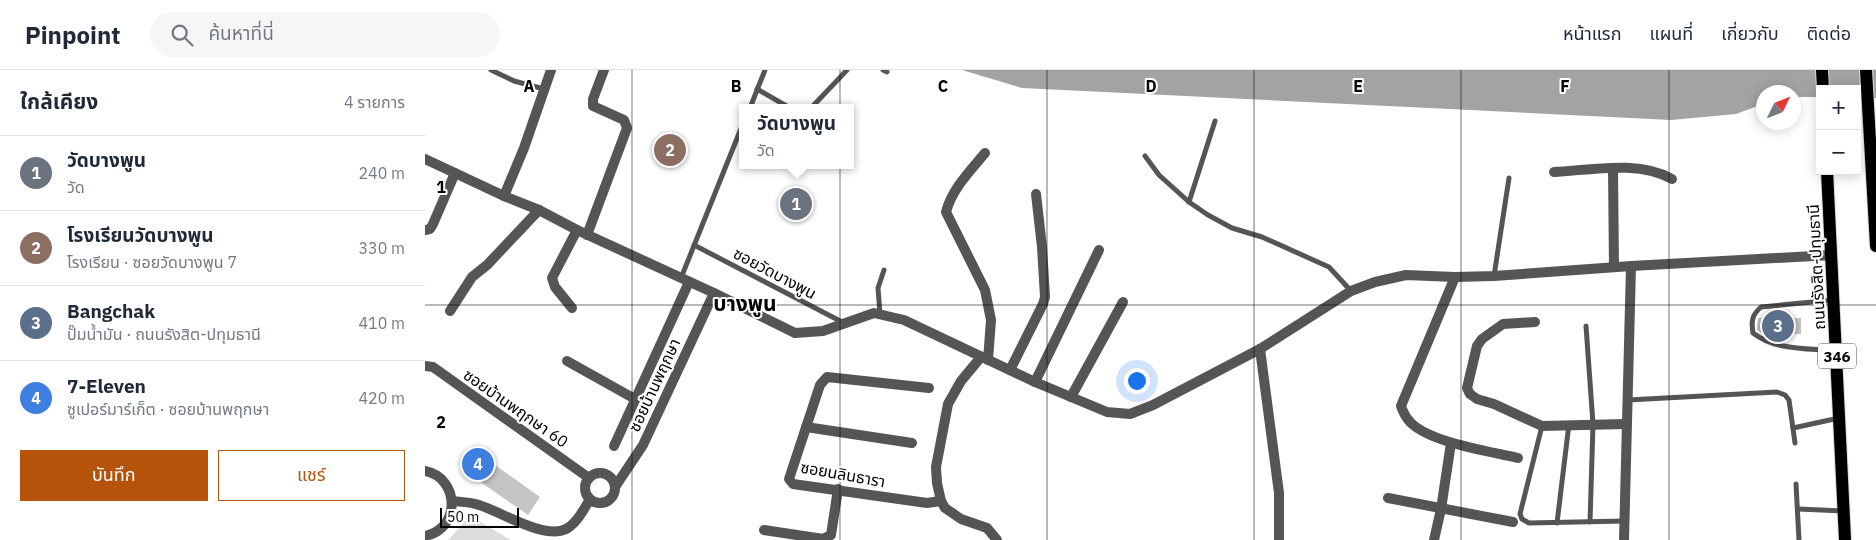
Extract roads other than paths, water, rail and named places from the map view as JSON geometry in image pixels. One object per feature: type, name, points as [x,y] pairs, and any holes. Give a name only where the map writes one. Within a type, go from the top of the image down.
[{"type":"main road","points":[[1822,70],[1823,85]]},
{"type":"main road","points":[[1866,70],[1876,246]]},
{"type":"main road","name":"ถนนรังสิต-ปทุมธานี","points":[[1827,175],[1845,540]]},
{"type":"street","points":[[504,196],[524,148],[551,70]]},
{"type":"street","points":[[572,308],[555,287],[552,278],[582,233],[627,128],[624,120],[593,106],[593,99],[604,70]]},
{"type":"street","points":[[985,153],[959,185],[949,201],[946,212],[985,290],[991,320],[984,358],[961,381],[949,404],[936,466],[937,484],[941,501],[945,508],[961,519],[987,528],[997,540]]},
{"type":"street","points":[[425,159],[504,196],[539,210],[582,233],[714,293],[795,333],[823,331],[874,312],[904,320],[1035,382],[1107,412],[1130,414],[1153,405],[1260,349],[1351,291],[1375,282],[1406,275],[1494,276],[1614,267],[1832,255]]},
{"type":"street","points":[[1554,172],[1629,168],[1660,172],[1672,179]]},
{"type":"street","points":[[1613,169],[1614,267]]},
{"type":"street","points":[[425,230],[433,224],[455,173]]},
{"type":"street","points":[[1010,370],[1045,297],[1036,194]]},
{"type":"street","points":[[450,311],[472,277],[487,265],[539,210]]},
{"type":"street","points":[[1035,382],[1099,250]]},
{"type":"street","points":[[1624,540],[1631,266]]},
{"type":"street","points":[[1455,277],[1401,406],[1409,422],[1451,443],[1518,458]]},
{"type":"street","points":[[614,446],[685,281]]},
{"type":"street","name":"ซอยบ้านพฤกษา","points":[[590,499],[601,502],[606,501],[614,493],[615,487],[643,445],[714,293]]},
{"type":"street","points":[[1071,397],[1123,302]]},
{"type":"street","points":[[1535,322],[1503,324],[1482,339],[1477,346],[1467,388],[1470,394],[1477,399],[1494,404],[1542,426],[1627,424]]},
{"type":"street","points":[[1260,349],[1279,492],[1279,540]]},
{"type":"street","points":[[567,361],[635,399]]},
{"type":"street","name":"ซอยบ้านพฤกษา 60","points":[[425,366],[433,367],[589,478]]},
{"type":"street","name":"ซอยนลินธารา","points":[[929,388],[827,377],[821,385],[789,479],[793,484],[927,503],[941,501]]},
{"type":"street","points":[[806,428],[912,442]]},
{"type":"street","points":[[1434,540],[1441,509],[1451,443]]},
{"type":"street","points":[[425,471],[435,474],[445,483],[449,488],[453,501],[451,514],[445,525],[435,533],[425,536]]},
{"type":"street","points":[[453,501],[479,505],[536,529],[551,533],[566,529],[580,515],[590,499],[585,488],[589,478],[599,473],[605,474],[615,487]]},
{"type":"street","points":[[764,530],[823,539],[831,535],[839,490]]},
{"type":"street","points":[[1388,498],[1513,522]]},
{"type":"lane","points":[[491,70],[514,81],[544,89]]},
{"type":"lane","points":[[751,104],[765,70]]},
{"type":"lane","points":[[815,104],[847,70]]},
{"type":"lane","points":[[757,89],[783,104]]},
{"type":"lane","points":[[1189,202],[1215,122]]},
{"type":"lane","points":[[685,281],[694,245],[739,133]]},
{"type":"lane","points":[[1145,156],[1159,175],[1189,202],[1208,215],[1232,228],[1262,237],[1329,267],[1351,291]]},
{"type":"lane","points":[[1494,276],[1509,178]]},
{"type":"lane","name":"ซอยวัดบางพูน","points":[[694,245],[844,323]]},
{"type":"lane","points":[[880,314],[878,288],[884,270]]},
{"type":"lane","points":[[1834,300],[1761,307],[1754,313],[1751,321],[1753,333],[1759,338],[1775,345],[1837,351]]},
{"type":"lane","points":[[1586,326],[1593,424],[1590,522]]},
{"type":"lane","points":[[1628,400],[1777,392],[1785,395],[1789,400],[1795,443]]},
{"type":"lane","points":[[1793,428],[1840,418]]},
{"type":"lane","points":[[1557,522],[1569,424]]},
{"type":"lane","points":[[1542,426],[1520,514],[1522,519],[1529,522],[1624,521]]},
{"type":"lane","points":[[1796,484],[1799,540]]},
{"type":"lane","points":[[1798,509],[1844,511]]},
{"type":"place","name":"โรงเรียนวัดบางพูน","points":[[670,150]]},
{"type":"place","name":"วัดบางพูน","points":[[796,204]]},
{"type":"place","name":"Bangchak","points":[[1778,326]]},
{"type":"place","name":"7-Eleven","points":[[478,464]]},
{"type":"district","name":"บางพูน","points":[[745,303]]}]
